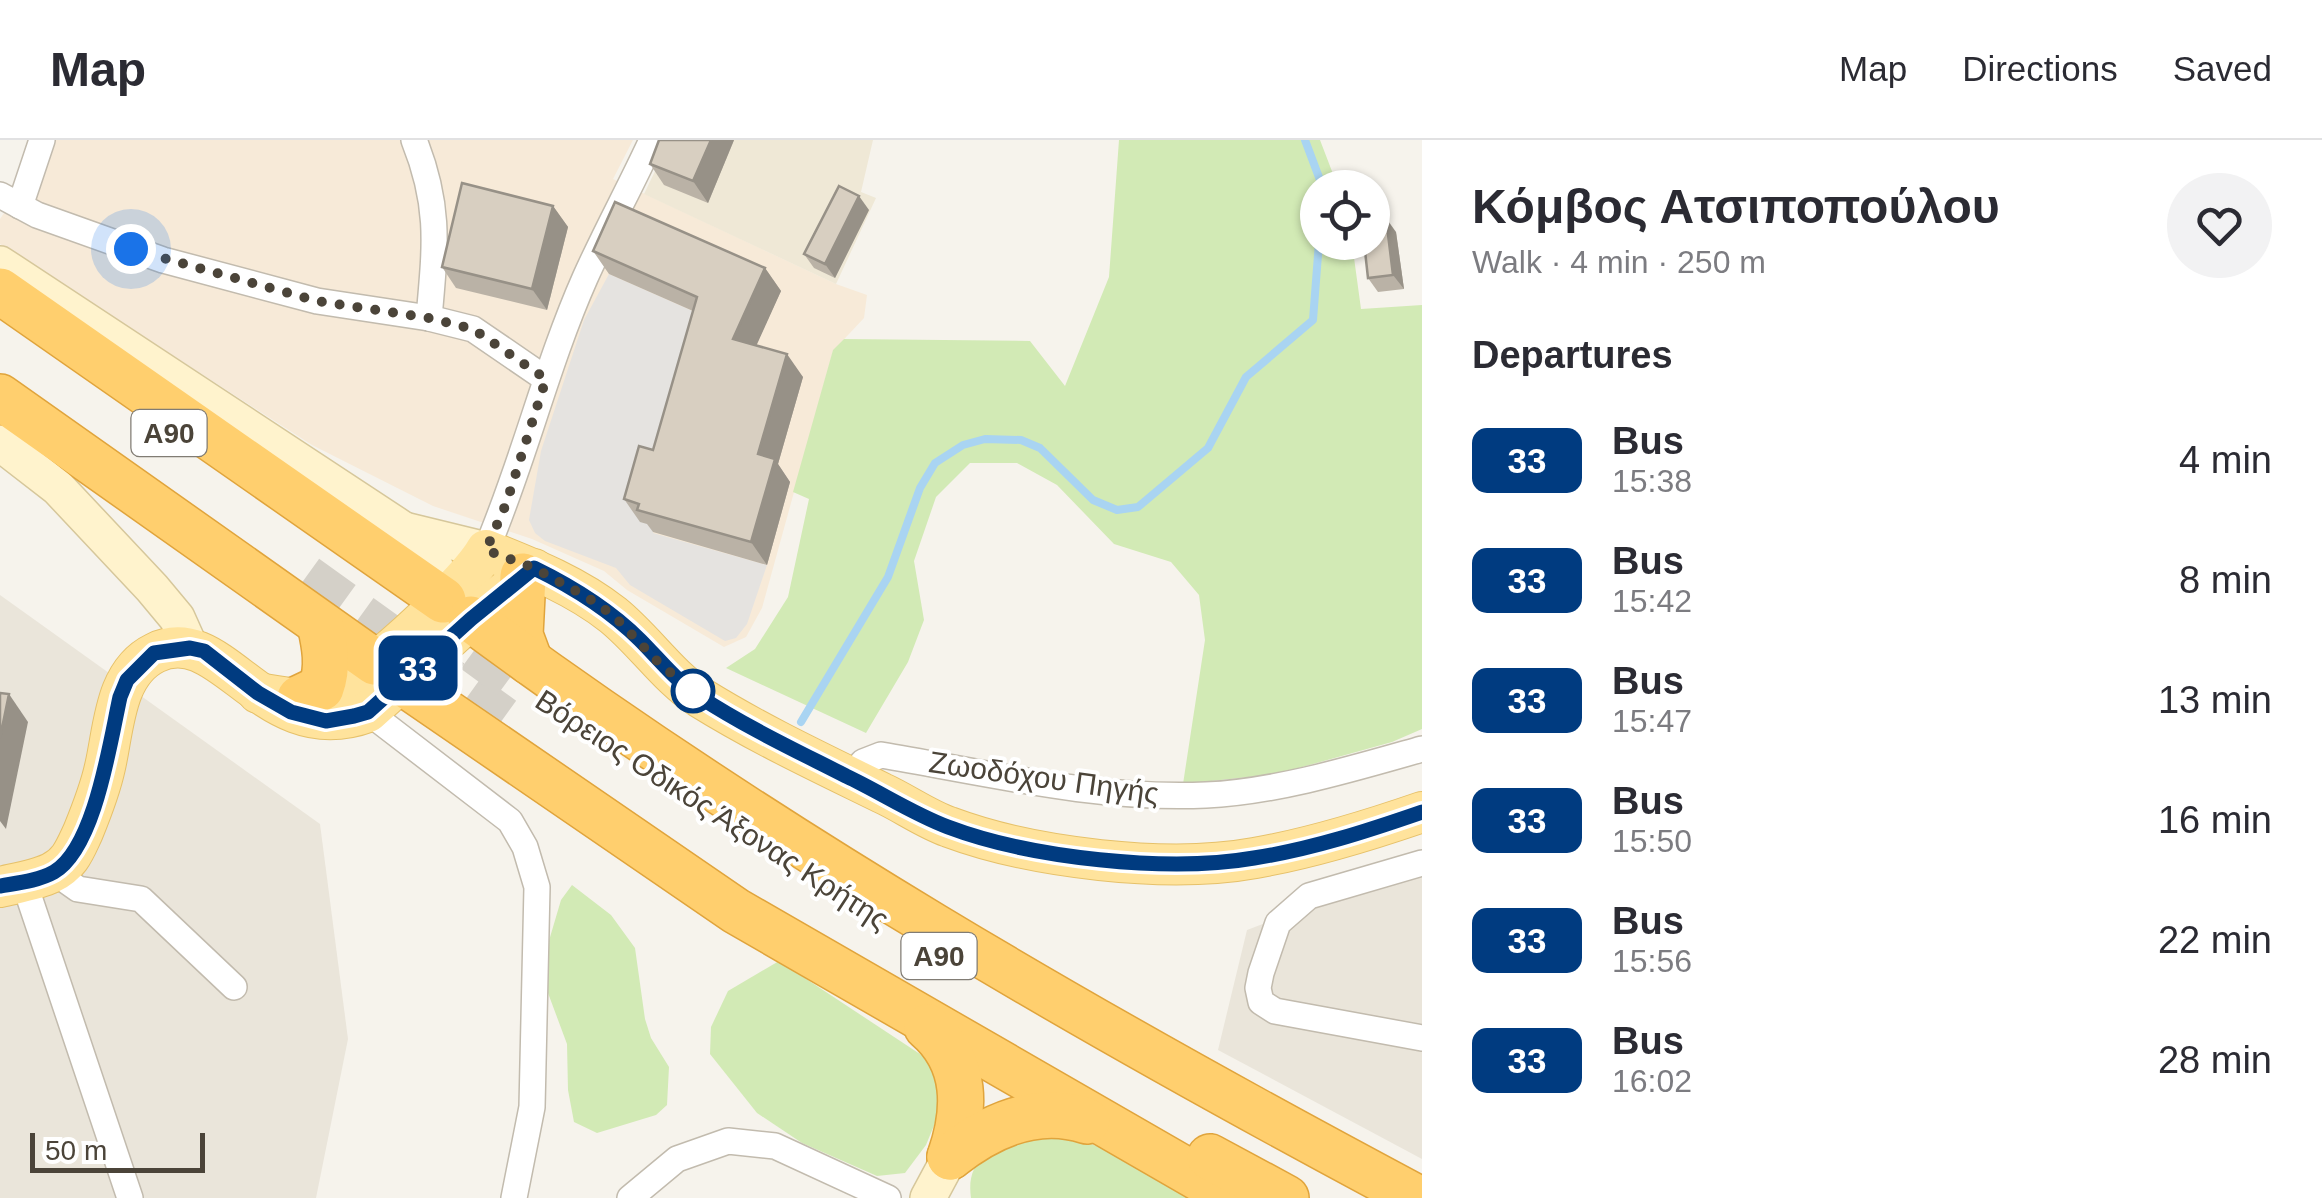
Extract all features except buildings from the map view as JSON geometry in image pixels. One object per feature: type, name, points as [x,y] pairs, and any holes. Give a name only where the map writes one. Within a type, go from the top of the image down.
[{"type":"highway","points":[[0,292],[457,609],[507,700],[736,910],[1234,1198]]},
{"type":"highway","name":"Α90","points":[[0,315],[318,561],[0,363]]},
{"type":"highway","points":[[0,397],[320,624],[381,689],[507,700],[744,808],[952,939],[1187,1074],[1417,1198]]},
{"type":"highway","points":[[507,700],[528,572]]},
{"type":"highway","points":[[279,695],[321,688],[326,675],[326,648],[320,624]]},
{"type":"highway","name":"Βόρειος Οδικός Άξονας Κρήτης","points":[[507,700],[768,897],[1113,1104],[1286,1198]]},
{"type":"highway","name":"Βόρειος Οδικός Άξονας Κρήτης","points":[[507,700],[1137,1073],[1371,1198]]},
{"type":"highway","points":[[906,1011],[932,1032],[952,1059],[962,1091],[961,1125],[950,1157]]},
{"type":"highway","points":[[950,1157],[977,1135],[1009,1121],[1043,1115],[1077,1118],[1110,1129]]},
{"type":"main road","points":[[26,880],[74,854],[95,805],[120,697],[127,680],[154,653],[190,648],[204,651],[279,695],[318,698],[340,690],[381,689],[457,609],[486,550],[528,572],[565,583],[614,616],[698,696],[947,827],[1085,858],[1166,864],[1251,859],[1346,838],[1422,812]]},
{"type":"main road","points":[[457,609],[528,572]]},
{"type":"street","points":[[42,140],[10,201],[37,215],[162,260],[317,301],[429,318],[473,329],[546,379]]},
{"type":"street","points":[[414,140],[428,174],[437,227],[429,318]]},
{"type":"street","points":[[404,530],[486,550],[506,504],[546,379],[586,276],[652,140]]},
{"type":"street","points":[[0,264],[404,530],[434,562],[457,609]]},
{"type":"street","points":[[0,443],[58,488],[152,588],[177,618],[190,648]]},
{"type":"street","points":[[381,689],[510,821],[525,847],[537,886],[532,1107],[514,1198]]},
{"type":"street","name":"Ζωοδόχου Πηγής","points":[[851,778],[863,762],[881,755],[1092,791],[1210,795],[1338,771],[1422,749]]},
{"type":"street","points":[[1422,863],[1309,896],[1278,923],[1258,988],[1261,1002],[1275,1011],[1422,1038]]},
{"type":"street","points":[[130,1198],[26,880],[141,899],[234,987]]},
{"type":"street","points":[[630,1198],[677,1159],[728,1141],[774,1146],[888,1198]]},
{"type":"street","points":[[928,1198],[950,1157]]},
{"type":"shaded area","points":[[53,140],[633,140],[613,179],[867,295],[864,318],[833,351],[762,608],[746,637],[724,647],[627,590],[604,571],[532,539],[433,506],[312,445],[0,244],[0,219]]},
{"type":"shaded area","points":[[670,140],[873,140],[861,192],[876,198],[836,284],[644,194]]},
{"type":"shaded area","points":[[609,274],[713,320],[653,533],[767,565],[747,624],[736,638],[725,641],[630,585],[616,568],[545,541],[535,533],[529,520],[541,451],[584,320]]},
{"type":"shaded area","points":[[0,595],[320,824],[348,1039],[316,1198],[0,1198]]},
{"type":"shaded area","points":[[1422,859],[1422,1159],[1218,1050],[1247,930],[1371,883]]},
{"type":"green space","points":[[1119,140],[1320,140],[1331,170],[1300,170],[1300,260],[1354,260],[1361,309],[1422,305],[1422,729],[1392,742],[1277,774],[1183,784],[1205,640],[1199,595],[1171,562],[1114,544],[1057,485],[1017,463],[970,463],[936,497],[914,561],[924,620],[908,662],[866,733],[726,668],[755,649],[788,597],[809,499],[793,492],[833,350],[844,339],[1030,341],[1065,386],[1109,277]]},
{"type":"green space","points":[[572,885],[611,915],[635,948],[645,1019],[651,1038],[669,1067],[667,1105],[656,1115],[597,1133],[574,1122],[568,1090],[567,1044],[548,993],[548,944],[561,900]]},
{"type":"green space","points":[[779,961],[926,1058],[942,1085],[942,1106],[926,1145],[905,1173],[877,1176],[802,1143],[757,1113],[710,1054],[711,1027],[728,991]]},
{"type":"green space","points":[[1059,1132],[1115,1153],[1199,1198],[971,1198],[971,1180],[985,1155],[1012,1142]]},
{"type":"waterway","points":[[1305,140],[1316,170]]},
{"type":"waterway","points":[[801,722],[888,577],[920,488],[935,463],[963,445],[985,439],[1021,440],[1040,448],[1093,500],[1117,510],[1138,507],[1208,448],[1246,377],[1313,320],[1318,260]]},
{"type":"tunnel","points":[[306,577],[503,719]]},
{"type":"tunnel","points":[[420,611],[524,687]]},
{"type":"bus line","name":"33","points":[[0,886],[54,872],[74,854],[95,805],[120,697],[138,665],[154,653],[173,648],[204,651],[258,693],[291,712],[307,718],[340,720],[368,712],[534,568],[565,583],[614,616],[698,696],[752,728],[947,827],[1085,858],[1166,864],[1251,859],[1346,838],[1422,812]]},
{"type":"route","points":[[131,249],[317,301],[429,318],[473,329],[546,379],[506,504],[486,550],[534,568],[587,597],[614,616],[698,696],[693,691]]}]
